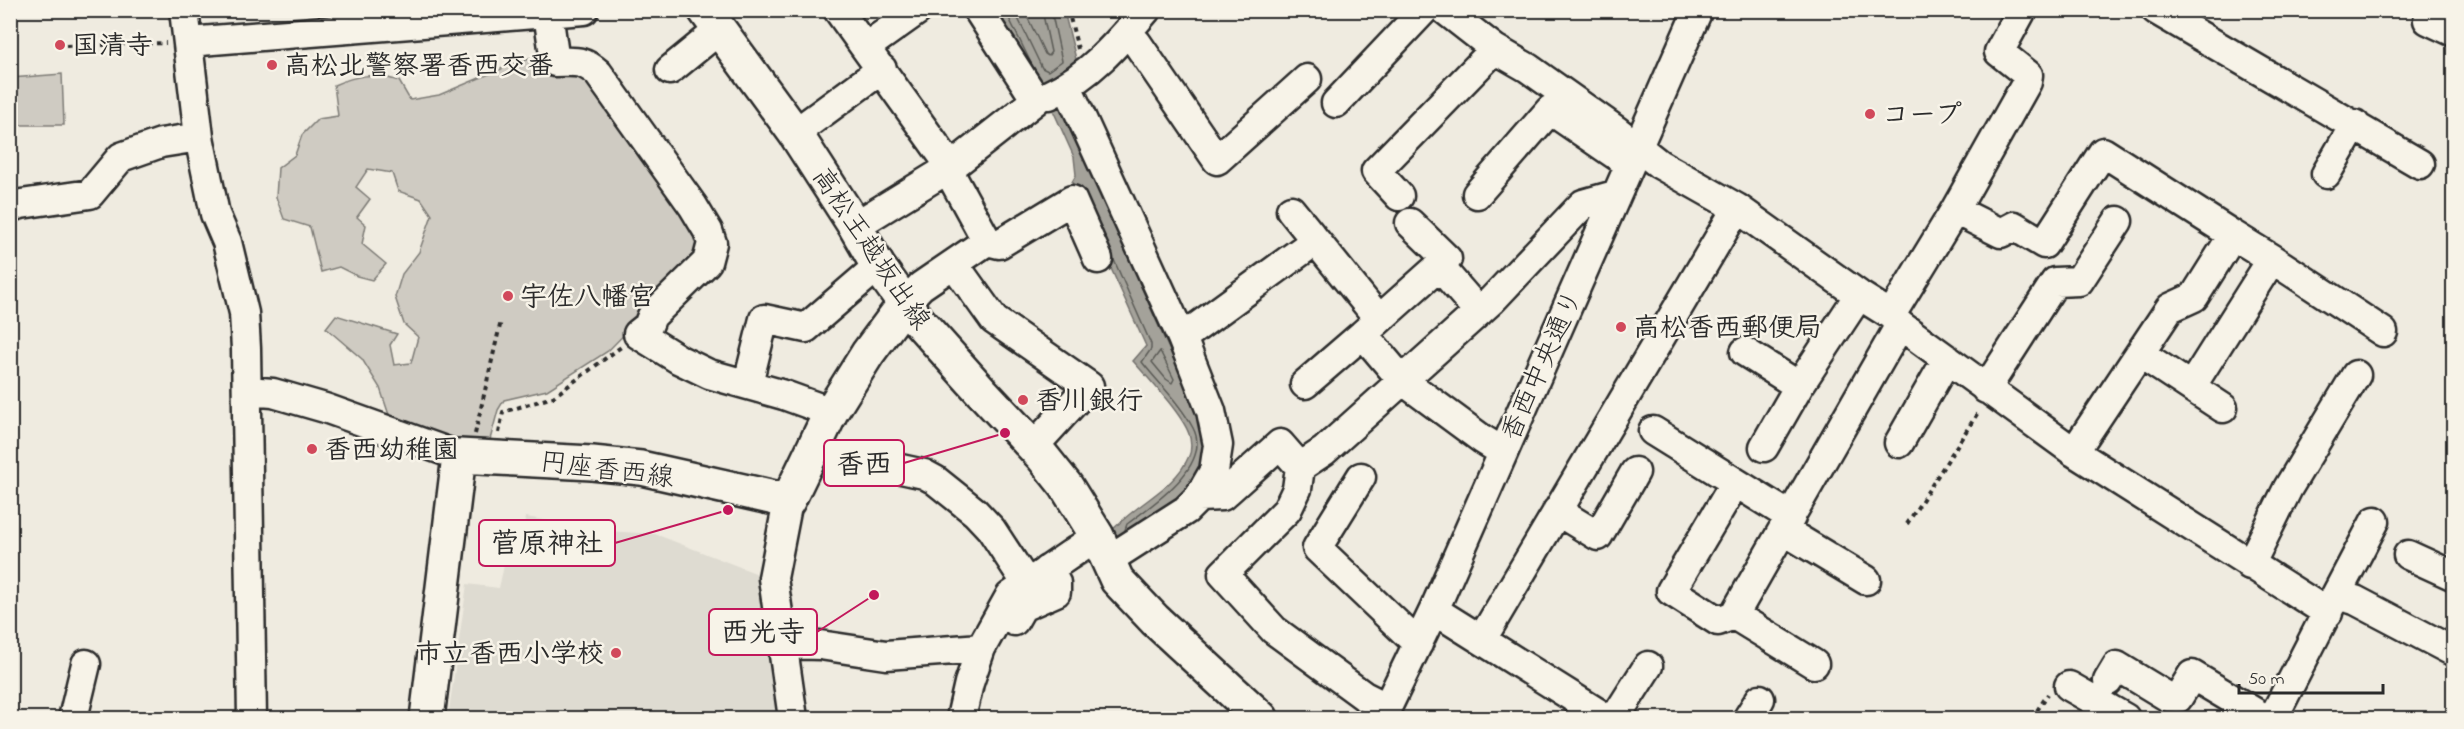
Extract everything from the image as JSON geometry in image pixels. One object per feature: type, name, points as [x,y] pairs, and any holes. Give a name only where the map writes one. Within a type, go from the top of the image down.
[{"type":"main road","name":"高松王越坂出線","points":[[712,20],[795,133],[878,266],[905,303],[1066,486],[1103,548],[1117,580],[1155,620],[1261,718]]},
{"type":"main road","points":[[788,501],[831,412],[868,353],[905,303]]},
{"type":"main road","points":[[427,718],[474,457]]},
{"type":"main road","name":"円座香西線","points":[[474,457],[641,468],[788,501]]},
{"type":"street","points":[[184,10],[199,137],[215,214],[227,242],[244,314],[252,718]]},
{"type":"street","points":[[188,42],[348,21],[548,14],[584,10]]},
{"type":"street","points":[[838,10],[951,166],[953,179],[987,241],[999,244],[1072,200],[1098,259]]},
{"type":"street","points":[[795,133],[874,58],[918,10]]},
{"type":"street","points":[[961,718],[969,683],[981,648],[1031,590],[1103,548],[1186,510],[1199,497],[1214,471],[1218,445],[1211,411],[1182,338],[1059,89],[978,10]]},
{"type":"street","points":[[855,226],[951,166],[1104,57],[1128,34],[1146,10]]},
{"type":"street","points":[[1336,103],[1424,10]]},
{"type":"street","points":[[1445,10],[1495,49],[1528,68],[1633,155]]},
{"type":"street","name":"香西中央通り","points":[[1384,713],[1434,610],[1698,10]]},
{"type":"street","points":[[1735,483],[1671,591],[1718,621],[1734,615],[1787,524],[1895,320],[2027,82],[2028,75],[1999,52],[2022,10]]},
{"type":"street","points":[[2156,10],[2420,164]]},
{"type":"street","points":[[548,14],[555,62],[577,61],[587,64],[597,74],[693,206],[708,231],[712,243],[707,262],[652,316],[648,326],[638,334],[680,360],[710,374],[748,383],[831,412]]},
{"type":"street","points":[[670,70],[712,20]]},
{"type":"street","points":[[1128,34],[1137,43],[1217,160],[1307,79]]},
{"type":"street","points":[[1399,196],[1376,171],[1495,49]]},
{"type":"street","points":[[1477,194],[1550,110],[1633,155],[1659,164],[1737,208],[1895,320],[2074,452],[2250,565],[2332,604],[2355,600],[2454,651]]},
{"type":"street","points":[[2326,174],[2355,124]]},
{"type":"street","points":[[10,207],[90,194],[121,157],[161,143],[199,137]]},
{"type":"street","points":[[1955,210],[2001,233],[2014,226],[2044,244],[2103,152],[2382,332]]},
{"type":"street","points":[[1384,713],[1274,630],[1223,574],[1287,510],[1297,489],[1300,467],[1324,451],[1479,312],[1583,204],[1615,195]]},
{"type":"street","points":[[1482,639],[1737,208]]},
{"type":"street","points":[[1291,210],[1371,327],[1402,380],[1503,452]]},
{"type":"street","points":[[1989,391],[2055,282],[2079,281],[2118,221]]},
{"type":"street","points":[[1305,384],[1447,259],[1410,223]]},
{"type":"street","points":[[2074,452],[2170,308],[2194,297],[2233,235]]},
{"type":"street","points":[[905,303],[921,286],[987,241]]},
{"type":"street","points":[[1182,338],[1315,242]]},
{"type":"street","points":[[2191,387],[2272,259]]},
{"type":"street","points":[[954,264],[994,321],[1089,386],[1033,447]]},
{"type":"street","points":[[748,383],[764,319],[806,328],[878,266]]},
{"type":"street","points":[[1439,266],[1479,312]]},
{"type":"street","points":[[1764,447],[1799,386],[1859,295]]},
{"type":"street","points":[[1745,352],[1799,386]]},
{"type":"street","points":[[2141,354],[2223,408]]},
{"type":"street","points":[[1899,443],[1947,360]]},
{"type":"street","points":[[2250,565],[2288,488],[2356,375]]},
{"type":"street","points":[[246,391],[273,393],[325,408],[474,457]]},
{"type":"street","points":[[1653,431],[1735,483],[1787,524],[1866,580]]},
{"type":"street","points":[[1199,497],[1222,496],[1280,444],[1300,467]]},
{"type":"street","points":[[901,469],[924,474],[935,480],[975,513],[990,529],[1031,590]]},
{"type":"street","points":[[1557,512],[1598,536],[1635,471]]},
{"type":"street","points":[[1361,477],[1317,548],[1418,644]]},
{"type":"street","points":[[788,501],[773,578],[793,718]]},
{"type":"street","points":[[2273,718],[2375,521]]},
{"type":"street","points":[[2408,555],[2454,576]]},
{"type":"street","points":[[976,718],[983,682],[1031,590]]},
{"type":"street","points":[[1434,610],[1605,717],[1648,666]]},
{"type":"street","points":[[1734,615],[1814,664]]},
{"type":"street","points":[[782,644],[820,645],[886,655],[981,648]]},
{"type":"street","points":[[73,718],[86,664]]},
{"type":"street","points":[[2108,681],[2118,666],[2168,698],[2178,698],[2192,675],[2264,718]]},
{"type":"street","points":[[2069,686],[2125,718]]},
{"type":"path","points":[[1059,89],[1068,10]]},
{"type":"path","points":[[66,46],[188,42]]},
{"type":"path","points":[[474,457],[501,321]]},
{"type":"path","points":[[474,457],[503,412],[553,397],[638,334]]},
{"type":"path","points":[[1907,524],[1989,391]]},
{"type":"shaded area","points":[[546,55],[582,69],[706,241],[696,261],[608,351],[547,390],[504,400],[498,410],[488,447],[449,442],[391,421],[380,388],[362,359],[326,328],[336,315],[397,334],[390,345],[394,365],[411,363],[418,337],[404,324],[395,297],[402,274],[419,252],[432,215],[421,199],[398,191],[392,173],[368,169],[356,187],[370,199],[357,217],[366,225],[362,244],[386,264],[372,280],[339,267],[321,272],[310,227],[284,219],[276,197],[278,168],[295,155],[302,135],[318,119],[338,116],[334,85],[359,77],[381,77],[399,81],[410,100],[439,95],[518,62]]},
{"type":"shaded area","points":[[62,74],[64,125],[11,125],[11,78]]},
{"type":"shaded area","name":"市立香西小学校","points":[[526,517],[607,531],[655,534],[763,576],[786,718],[448,718],[467,584],[499,588],[511,534],[521,535]]},
{"type":"water","points":[[999,11],[1064,11],[1078,67],[1059,81],[1200,405],[1209,442],[1195,491],[1121,543],[1063,577],[1123,520],[1177,475],[1189,456],[1191,442],[1185,426],[1164,396],[1133,361],[1146,346],[1072,182],[1076,175],[1074,157],[1043,88],[1032,79]]},
{"type":"place","name":"国清寺","points":[[60,45]]},
{"type":"place","name":"高松北警察署香西交番","points":[[272,65]]},
{"type":"place","name":"コープ","points":[[1870,114]]},
{"type":"place","name":"宇佐八幡宮","points":[[508,296]]},
{"type":"place","name":"高松香西郵便局","points":[[1621,327]]},
{"type":"place","name":"香川銀行","points":[[1023,400]]},
{"type":"place","name":"香西","points":[[1005,433]]},
{"type":"place","name":"香西幼稚園","points":[[312,449]]},
{"type":"place","name":"菅原神社","points":[[728,510]]},
{"type":"place","name":"西光寺","points":[[874,595]]},
{"type":"place","name":"市立香西小学校","points":[[616,653]]}]
